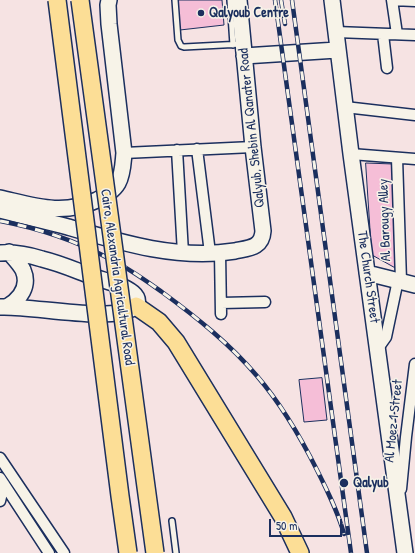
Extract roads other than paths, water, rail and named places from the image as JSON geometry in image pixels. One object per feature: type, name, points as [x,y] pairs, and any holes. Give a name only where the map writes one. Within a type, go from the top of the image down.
[{"type":"highway","name":"Cairo, Alexandria Agricultural Road","points":[[57,0],[128,553]]},
{"type":"highway","name":"Cairo, Alexandria Agricultural Road","points":[[80,0],[155,553]]},
{"type":"highway","points":[[136,306],[159,322],[176,342],[283,517],[300,553]]},
{"type":"main road","points":[[0,198],[33,206],[61,210],[87,205],[104,197],[118,184],[122,171],[124,153],[109,24],[109,0]]},
{"type":"main road","name":"Qalyub, Shebin Al Qanater Road","points":[[215,253],[255,246],[263,237],[240,48],[239,0]]},
{"type":"main road","name":"The Church Street","points":[[332,0],[337,50],[406,553]]},
{"type":"main road","points":[[240,48],[337,50]]},
{"type":"main road","points":[[0,210],[125,244],[183,253],[215,253]]},
{"type":"main road","points":[[3,307],[110,314],[125,312],[136,306],[138,302],[134,294],[120,286],[42,259],[5,253]]},
{"type":"main road","points":[[3,307],[16,301],[23,292],[25,282],[23,271],[5,253]]},
{"type":"main road","points":[[367,273],[405,282]]},
{"type":"street","points":[[397,34],[392,0],[415,1]]},
{"type":"street","points":[[336,32],[415,34]]},
{"type":"street","points":[[383,34],[387,68]]},
{"type":"street","points":[[345,107],[415,115]]},
{"type":"street","points":[[124,153],[253,147]]},
{"type":"street","points":[[197,149],[215,253],[221,314]]},
{"type":"street","points":[[176,150],[183,253]]},
{"type":"street","points":[[351,154],[415,159]]},
{"type":"street","name":"Al Barougy Alley","points":[[377,346],[384,341],[386,337],[405,282],[397,158]]},
{"type":"street","points":[[221,303],[265,302]]},
{"type":"street","name":"Al Moez 1 Street","points":[[400,506],[410,438],[415,370]]},
{"type":"street","points":[[0,458],[64,553]]},
{"type":"street","points":[[0,501],[2,481]]},
{"type":"street","points":[[2,481],[49,553]]},
{"type":"lane","points":[[175,0],[178,40],[181,46],[240,48],[230,0]]},
{"type":"lane","points":[[172,521],[176,553]]},
{"type":"railway","points":[[275,0],[351,553]]},
{"type":"railway","points":[[281,0],[285,24]]},
{"type":"railway","points":[[292,0],[367,553]]},
{"type":"railway","points":[[0,221],[55,235],[115,262],[162,292],[200,321],[235,352],[257,376],[290,421],[325,485],[344,534]]},
{"type":"place","name":"Qalyoub Centre","points":[[201,13]]},
{"type":"place","name":"Qalyub","points":[[344,483]]}]
